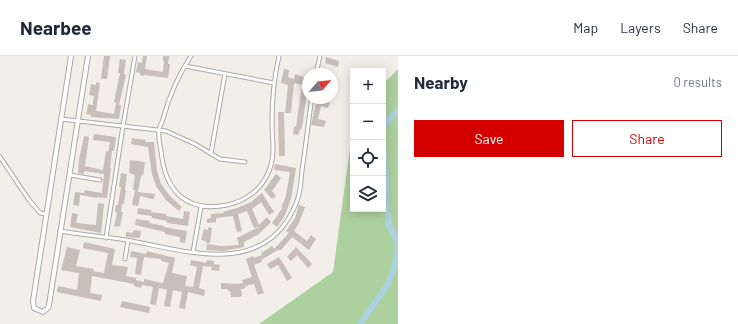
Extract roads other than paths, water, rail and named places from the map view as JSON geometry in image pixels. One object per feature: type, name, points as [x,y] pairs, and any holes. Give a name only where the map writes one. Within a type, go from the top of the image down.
[{"type":"street","points":[[71,56],[32,301],[34,308],[42,312],[48,308],[88,56]]},
{"type":"street","points":[[106,238],[135,56]]},
{"type":"street","points":[[192,56],[171,92],[159,130],[162,162],[168,180],[182,198],[201,207],[220,206],[237,202],[252,194],[265,180],[272,164],[274,83],[279,56]]},
{"type":"street","points":[[317,68],[320,56]]},
{"type":"street","points":[[185,66],[274,83]]},
{"type":"street","points":[[210,153],[225,74]]},
{"type":"street","points":[[60,232],[128,241],[193,252],[224,255],[249,251],[257,248],[268,241],[285,224],[298,198],[311,104]]},
{"type":"street","points":[[61,119],[159,130],[174,134],[195,144],[220,159],[245,162]]},
{"type":"street","points":[[0,158],[29,200],[40,212],[46,214]]},
{"type":"street","points":[[70,175],[100,180]]},
{"type":"street","points":[[193,252],[201,207]]},
{"type":"street","points":[[125,259],[128,241]]},
{"type":"waterway","points":[[386,123],[398,110]]},
{"type":"waterway","points":[[360,324],[388,284],[397,259],[398,242],[389,225],[386,198],[386,176]]}]
